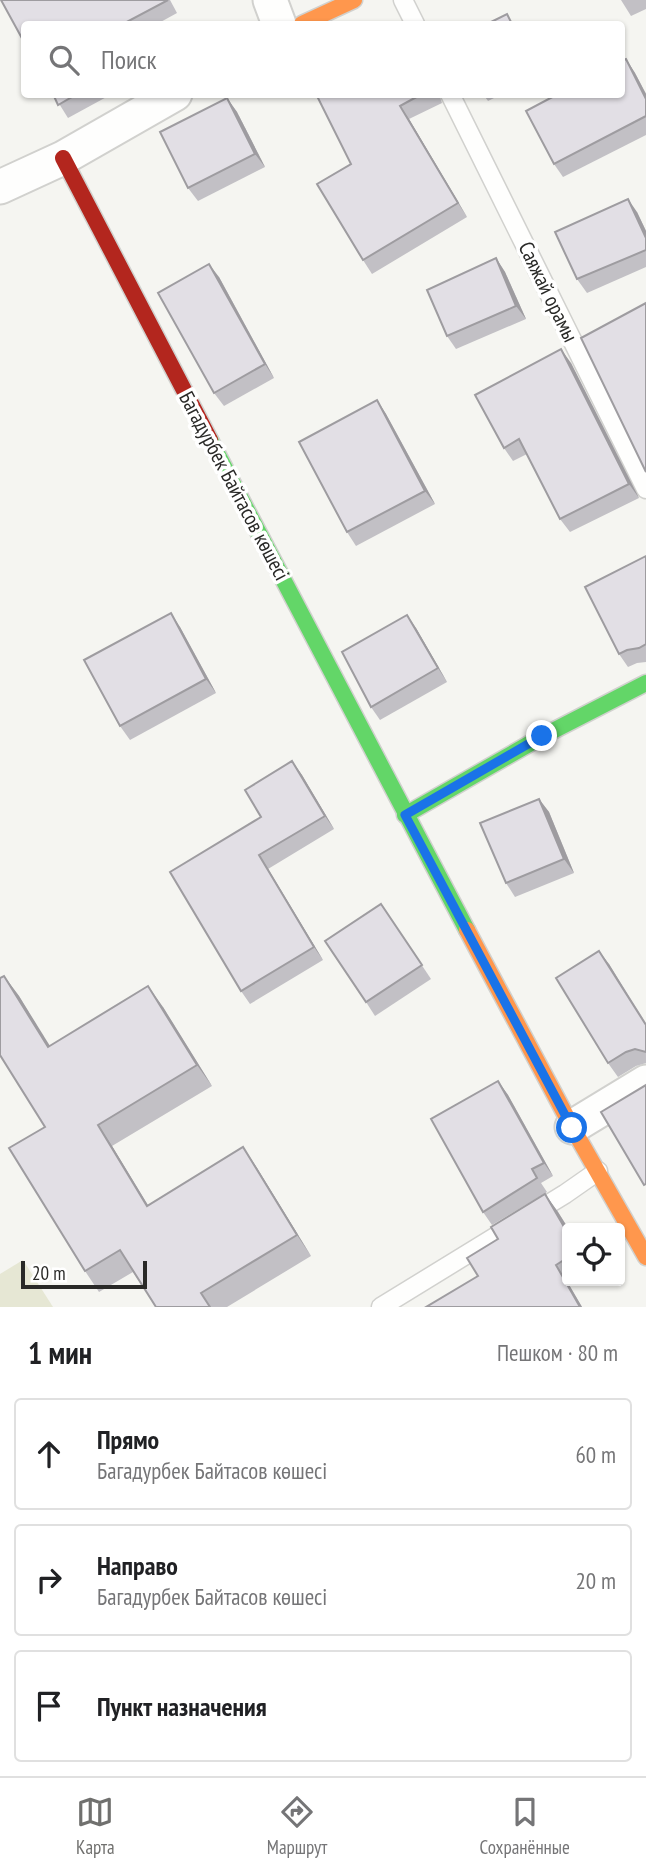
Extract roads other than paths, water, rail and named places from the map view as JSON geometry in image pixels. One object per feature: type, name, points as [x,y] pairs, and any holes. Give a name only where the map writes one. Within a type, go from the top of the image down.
[{"type":"street","points":[[270,0],[278,21]]},
{"type":"street","points":[[308,21],[354,0]]},
{"type":"street","points":[[0,187],[63,158],[168,98]]},
{"type":"street","name":"Багадурбек Байтасов көшесі","points":[[63,158],[405,815],[572,1128],[646,1256]]},
{"type":"street","points":[[405,815],[542,736],[646,682]]},
{"type":"street","points":[[572,1128],[646,1082]]},
{"type":"lane","points":[[403,0],[414,21]]},
{"type":"lane","name":"Саяжай орамы","points":[[452,98],[646,489]]},
{"type":"lane","points":[[381,1307],[598,1171]]}]
